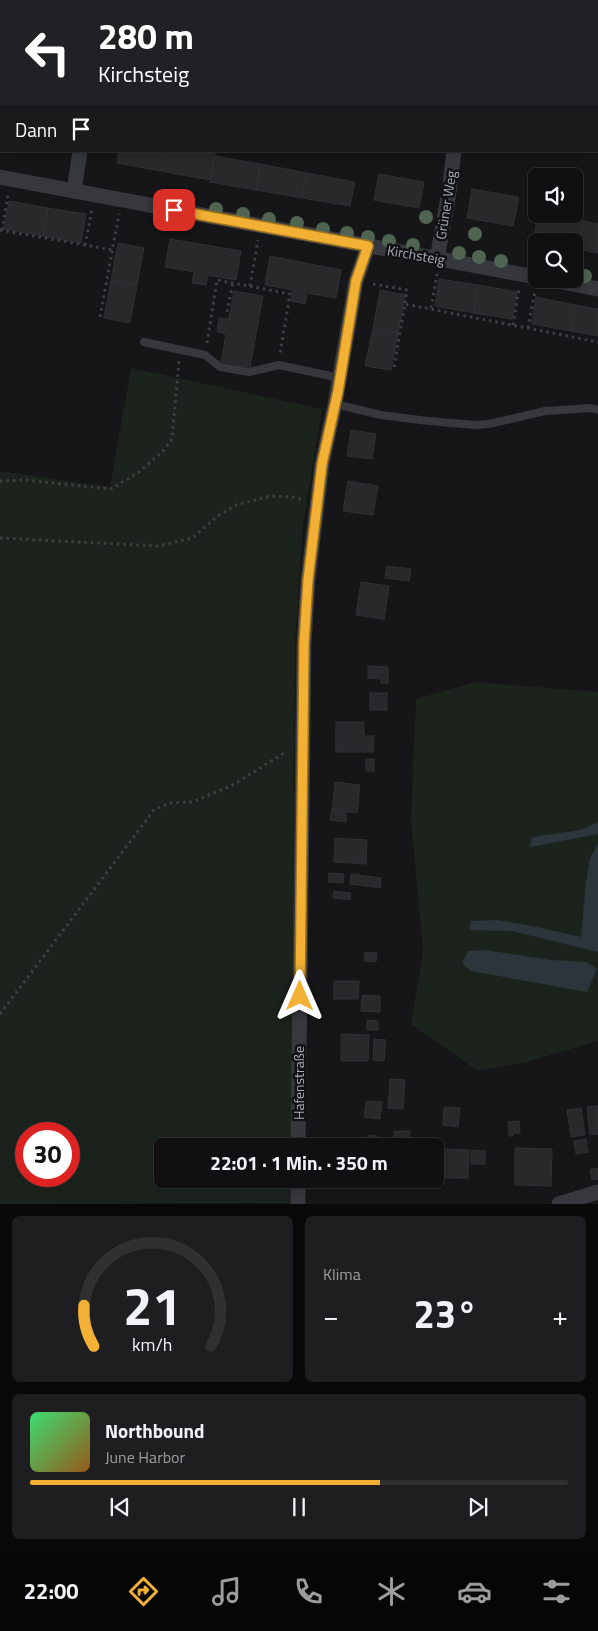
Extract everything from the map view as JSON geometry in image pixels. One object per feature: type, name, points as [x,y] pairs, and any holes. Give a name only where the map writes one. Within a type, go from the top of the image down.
[{"type":"street","points":[[74,191],[80,152]]},
{"type":"street","name":"Grüner Weg","points":[[437,258],[454,152]]},
{"type":"street","name":"Kirchsteig","points":[[5,178],[437,258],[528,278]]},
{"type":"street","name":"Hafenstraße","points":[[298,1138],[302,742],[304,634],[308,580],[322,464],[340,378],[356,281],[368,246]]},
{"type":"street","name":"Kirchsteig","points":[[583,287],[598,289]]},
{"type":"street","points":[[298,1188],[298,1204]]},
{"type":"street","points":[[559,1204],[598,1192]]},
{"type":"lane","points":[[144,342],[205,355],[220,367],[249,372],[279,365],[340,378]]},
{"type":"lane","points":[[335,404],[381,415],[476,425],[489,424],[545,411],[591,408],[598,410]]},
{"type":"path","points":[[5,178],[1,230],[113,250]]},
{"type":"path","points":[[85,245],[94,195]]},
{"type":"path","points":[[100,317],[122,200]]},
{"type":"path","points":[[250,286],[261,226]]},
{"type":"path","points":[[431,308],[437,272],[437,258]]},
{"type":"path","points":[[205,355],[217,280],[290,294],[279,365]]},
{"type":"path","points":[[356,281],[407,290],[394,368]]},
{"type":"path","points":[[227,312],[233,283]]},
{"type":"path","points":[[513,325],[531,288]]},
{"type":"path","points":[[528,328],[534,288]]},
{"type":"path","points":[[404,304],[598,342]]},
{"type":"path","points":[[0,481],[25,480],[111,489],[138,472],[163,451],[172,438],[177,374],[181,350]]},
{"type":"path","points":[[0,538],[158,546],[192,538],[218,516],[236,505],[250,501],[270,496],[292,497],[316,503]]},
{"type":"path","points":[[0,1014],[154,810],[170,803],[192,802],[231,786],[302,742]]},
{"type":"shaded area","points":[[131,368],[322,409],[303,526],[295,643],[291,1138],[154,1138],[154,1188],[290,1188],[290,1203],[0,1204],[0,471],[110,487]]},
{"type":"shaded area","points":[[475,682],[598,692],[598,1041],[526,1062],[478,1071],[411,1024],[423,950],[411,819],[416,699]]},
{"type":"shaded area","points":[[598,822],[598,834],[530,847],[532,837],[580,830]]},
{"type":"shaded area","points":[[598,844],[598,952],[512,931],[469,930],[471,921],[497,920],[581,937],[590,858]]},
{"type":"shaded area","points":[[485,950],[551,960],[586,962],[597,969],[587,992],[471,971],[462,963],[468,951]]},
{"type":"building","points":[[119,152],[165,152],[161,171],[117,163]]},
{"type":"building","points":[[165,152],[215,153],[210,180],[161,171]]},
{"type":"building","points":[[215,156],[260,164],[256,190],[210,182]]},
{"type":"building","points":[[260,164],[307,173],[302,198],[256,190]]},
{"type":"building","points":[[307,173],[355,182],[350,206],[302,198]]},
{"type":"building","points":[[379,174],[424,182],[419,208],[374,200]]},
{"type":"building","points":[[472,189],[519,197],[513,226],[467,218]]},
{"type":"building","points":[[9,201],[48,208],[43,236],[4,229]]},
{"type":"building","points":[[48,208],[86,214],[81,243],[43,236]]},
{"type":"building","points":[[584,221],[581,233],[534,233],[536,223],[583,223]]},
{"type":"building","points":[[584,221],[598,224],[598,253],[583,250],[583,233],[581,233]]},
{"type":"building","points":[[170,239],[241,251],[236,280],[208,275],[206,285],[192,283],[194,272],[165,267]]},
{"type":"building","points":[[118,243],[144,248],[137,285],[111,281]]},
{"type":"building","points":[[270,256],[341,270],[336,298],[307,293],[305,304],[291,301],[293,290],[265,285]]},
{"type":"building","points":[[439,279],[478,285],[474,313],[435,306]]},
{"type":"building","points":[[111,281],[137,285],[130,323],[104,318]]},
{"type":"building","points":[[478,285],[517,292],[512,319],[474,313]]},
{"type":"building","points":[[380,290],[405,295],[398,333],[373,329]]},
{"type":"building","points":[[234,291],[263,296],[250,367],[221,362],[226,334],[217,332],[219,318],[229,319]]},
{"type":"building","points":[[536,297],[575,305],[571,331],[532,324]]},
{"type":"building","points":[[575,305],[598,309],[598,336],[571,331]]},
{"type":"building","points":[[373,329],[398,333],[391,370],[365,366]]},
{"type":"building","points":[[351,430],[376,434],[372,459],[347,456]]},
{"type":"building","points":[[348,481],[378,486],[373,515],[343,511]]},
{"type":"building","points":[[387,566],[411,569],[409,581],[385,578]]},
{"type":"building","points":[[361,582],[389,586],[384,619],[356,615]]},
{"type":"building","points":[[368,666],[388,667],[388,683],[381,683],[381,679],[368,678]]},
{"type":"building","points":[[370,693],[387,693],[387,710],[370,710]]},
{"type":"building","points":[[336,722],[364,722],[364,736],[374,736],[373,752],[336,752]]},
{"type":"building","points":[[366,759],[374,759],[374,771],[366,771]]},
{"type":"building","points":[[335,782],[360,785],[357,813],[332,810]]},
{"type":"building","points":[[332,810],[346,812],[346,822],[330,820]]},
{"type":"building","points":[[335,838],[367,840],[366,864],[334,862]]},
{"type":"building","points":[[329,873],[344,874],[343,883],[328,882]]},
{"type":"building","points":[[351,874],[381,878],[380,888],[350,884]]},
{"type":"building","points":[[334,891],[351,893],[350,900],[333,898]]},
{"type":"building","points":[[365,952],[377,953],[376,962],[364,961]]},
{"type":"building","points":[[334,981],[359,981],[358,999],[334,999]]},
{"type":"building","points":[[362,995],[380,996],[380,1012],[361,1011]]},
{"type":"building","points":[[367,1020],[378,1021],[378,1030],[367,1030]]},
{"type":"building","points":[[341,1034],[369,1035],[368,1061],[341,1061]]},
{"type":"building","points":[[374,1039],[386,1040],[384,1061],[373,1060]]},
{"type":"building","points":[[390,1079],[405,1080],[403,1109],[388,1108]]},
{"type":"building","points":[[366,1101],[382,1102],[380,1119],[364,1117]]},
{"type":"building","points":[[598,1106],[598,1134],[590,1135],[587,1107]]},
{"type":"building","points":[[444,1107],[460,1108],[458,1127],[443,1125]]},
{"type":"building","points":[[581,1108],[585,1135],[571,1137],[567,1110]]},
{"type":"building","points":[[519,1121],[520,1133],[513,1133],[513,1136],[509,1136],[508,1122]]},
{"type":"building","points":[[394,1131],[410,1131],[410,1138],[394,1138]]},
{"type":"building","points":[[368,1135],[377,1136],[377,1138],[368,1138]]},
{"type":"building","points":[[586,1139],[588,1152],[576,1154],[574,1141]]},
{"type":"building","points":[[515,1148],[552,1149],[551,1186],[515,1185]]},
{"type":"building","points":[[444,1149],[469,1150],[468,1178],[444,1178]]},
{"type":"building","points":[[471,1150],[485,1151],[485,1164],[471,1164]]},
{"type":"building","points":[[598,1168],[598,1179],[592,1180],[590,1170]]},
{"type":"route","points":[[174,210],[368,246],[356,281],[338,391],[322,464],[308,580],[304,643],[300,996]]}]
